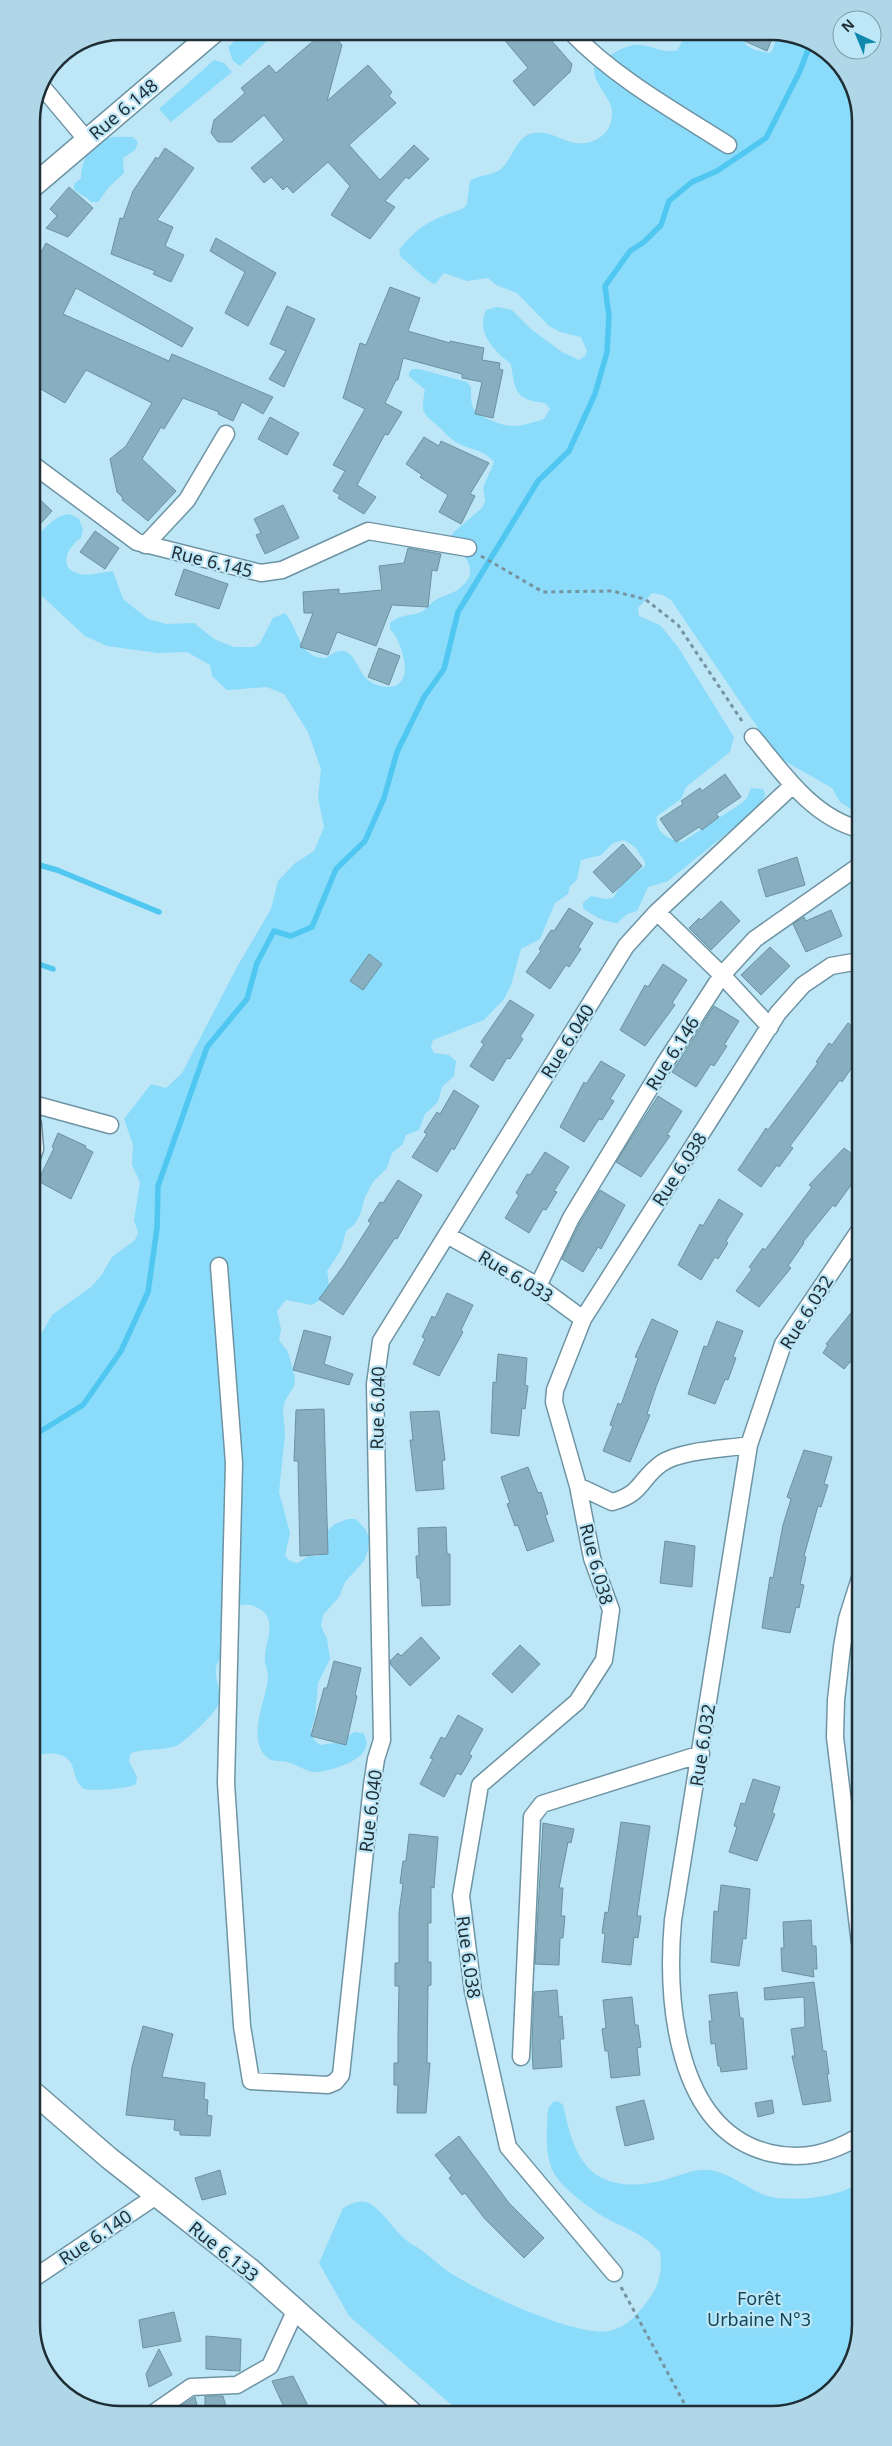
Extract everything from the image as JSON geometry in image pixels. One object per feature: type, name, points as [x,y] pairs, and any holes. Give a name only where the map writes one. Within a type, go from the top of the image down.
[{"type":"street","name":"Rue 6.148","points":[[40,180],[204,40]]},
{"type":"street","points":[[578,40],[593,56],[616,73],[728,145]]},
{"type":"street","points":[[46,91],[86,139]]},
{"type":"street","points":[[145,545],[187,500],[226,434]]},
{"type":"street","name":"Rue 6.145","points":[[40,470],[137,542],[261,573],[282,570],[368,530],[468,548]]},
{"type":"street","points":[[753,737],[793,785],[811,803],[832,817],[852,826]]},
{"type":"street","name":"Rue 6.040","points":[[219,1266],[234,1463],[226,1782],[240,2000],[251,2081],[328,2086],[336,2082],[341,2075],[372,1785],[376,1759],[382,1740],[376,1367],[382,1342],[626,946],[657,912],[793,785]]},
{"type":"street","name":"Rue 6.146","points":[[538,1286],[571,1218],[665,1063],[722,975],[761,934],[852,871]]},
{"type":"street","points":[[657,912],[722,975],[770,1027]]},
{"type":"street","name":"Rue 6.038","points":[[614,2273],[508,2147],[473,1991],[461,1896],[480,1785],[577,1702],[604,1660],[611,1610],[592,1558],[578,1486],[554,1402],[555,1390],[582,1319],[770,1027],[803,985],[831,966],[852,962]]},
{"type":"street","points":[[40,1106],[110,1125]]},
{"type":"street","name":"Rue 6.033","points":[[447,1236],[538,1286],[582,1319]]},
{"type":"street","name":"Rue 6.032","points":[[852,1241],[783,1344],[749,1445],[673,1920],[670,1953],[675,2015],[681,2047],[694,2087],[712,2117],[738,2140],[758,2150],[784,2156],[820,2155],[839,2149],[852,2141]]},
{"type":"street","points":[[578,1486],[612,1502],[633,1495],[648,1475],[663,1463],[676,1457],[749,1445]]},
{"type":"street","points":[[852,1603],[842,1647],[836,1700],[836,1737],[852,1874]]},
{"type":"street","points":[[521,2057],[532,1817],[542,1804],[701,1754]]},
{"type":"street","name":"Rue 6.133","points":[[40,2098],[156,2196],[251,2270],[404,2406]]},
{"type":"street","name":"Rue 6.140","points":[[40,2274],[156,2196]]},
{"type":"street","points":[[164,2406],[191,2387],[237,2386],[270,2366],[294,2310]]},
{"type":"path","points":[[468,548],[533,588],[543,592],[612,591],[645,599],[678,625],[753,737]]},
{"type":"path","points":[[614,2273],[686,2406]]},
{"type":"green space","points":[[236,40],[268,40],[240,66],[233,61],[228,47]]},
{"type":"green space","points":[[681,40],[743,40],[747,46],[755,50],[769,53],[772,51],[776,40],[792,43],[802,46],[824,60],[841,81],[849,100],[852,121],[852,810],[840,802],[832,788],[783,760],[764,737],[671,600],[663,595],[652,593],[638,608],[639,616],[660,625],[678,647],[734,737],[730,752],[686,787],[681,799],[657,816],[660,831],[672,839],[682,842],[742,803],[747,798],[751,788],[763,789],[765,794],[763,800],[753,812],[668,881],[648,887],[637,911],[627,914],[617,923],[591,914],[583,908],[583,903],[591,896],[605,899],[613,898],[622,883],[645,866],[645,862],[635,847],[624,840],[613,843],[601,855],[581,860],[577,880],[570,886],[568,894],[555,903],[540,939],[521,949],[511,985],[504,999],[484,1020],[433,1040],[431,1047],[434,1053],[449,1055],[456,1061],[454,1076],[442,1087],[438,1102],[425,1114],[419,1130],[406,1135],[403,1144],[392,1153],[387,1168],[373,1182],[365,1197],[360,1215],[354,1225],[346,1231],[341,1250],[327,1271],[329,1284],[325,1297],[312,1305],[286,1300],[277,1311],[281,1329],[279,1340],[288,1352],[295,1378],[294,1386],[285,1401],[283,1410],[285,1435],[279,1492],[290,1533],[285,1556],[290,1561],[298,1563],[308,1556],[319,1556],[327,1531],[335,1524],[348,1519],[356,1519],[366,1530],[369,1538],[368,1550],[364,1561],[345,1582],[339,1597],[323,1615],[321,1626],[327,1639],[330,1659],[318,1683],[315,1717],[311,1730],[314,1740],[320,1745],[341,1742],[354,1732],[363,1733],[367,1742],[365,1749],[360,1756],[343,1766],[316,1772],[308,1771],[287,1762],[271,1760],[263,1753],[259,1745],[258,1726],[268,1678],[265,1659],[269,1623],[268,1617],[258,1608],[251,1605],[242,1605],[232,1608],[228,1651],[217,1664],[216,1676],[220,1695],[219,1703],[213,1713],[193,1733],[176,1746],[131,1753],[129,1761],[137,1777],[136,1784],[110,1789],[84,1789],[77,1781],[69,1760],[55,1754],[40,1755],[40,1334],[52,1315],[91,1287],[101,1276],[112,1257],[135,1240],[138,1233],[134,1220],[140,1182],[132,1165],[133,1145],[124,1119],[151,1084],[166,1088],[182,1073],[237,967],[271,909],[278,881],[294,864],[314,851],[324,827],[318,798],[321,769],[308,732],[284,694],[267,687],[227,690],[212,676],[210,665],[187,652],[158,653],[107,646],[85,636],[40,594],[40,534],[49,524],[64,515],[70,514],[79,519],[83,530],[81,538],[68,552],[68,568],[80,574],[113,571],[123,599],[148,619],[166,624],[194,623],[214,639],[234,647],[254,647],[260,643],[273,618],[285,613],[310,654],[326,658],[337,652],[344,651],[354,659],[363,675],[375,684],[387,687],[402,681],[405,670],[403,655],[399,642],[390,629],[390,623],[400,617],[421,612],[437,599],[456,591],[469,577],[470,571],[466,558],[450,537],[483,507],[485,500],[483,488],[494,462],[485,454],[453,440],[428,418],[423,407],[425,390],[409,376],[409,372],[412,369],[419,369],[467,382],[471,387],[473,408],[479,414],[498,423],[517,426],[544,419],[550,409],[545,403],[535,402],[518,392],[511,364],[493,347],[485,334],[483,327],[486,310],[497,307],[512,310],[531,329],[562,352],[579,360],[585,356],[587,351],[581,337],[560,332],[549,326],[517,293],[496,285],[488,278],[467,281],[444,273],[435,284],[427,280],[401,257],[399,250],[428,223],[464,208],[467,204],[470,181],[501,169],[525,136],[539,133],[547,134],[580,143],[589,142],[602,136],[610,126],[612,116],[610,103],[597,81],[594,68],[603,60],[615,52],[634,45],[668,51],[678,50]]},
{"type":"green space","points":[[214,60],[224,63],[232,72],[171,122],[159,109]]},
{"type":"green space","points":[[111,137],[133,137],[138,142],[135,150],[123,158],[124,173],[109,187],[98,202],[91,202],[74,189],[74,184],[81,178],[85,159],[96,144]]},
{"type":"green space","name":"Forêt Urbaine N°3","points":[[558,2101],[563,2105],[574,2145],[579,2155],[591,2171],[609,2181],[627,2184],[646,2184],[695,2171],[707,2170],[722,2173],[762,2194],[784,2199],[813,2198],[841,2192],[852,2187],[852,2325],[850,2341],[848,2351],[841,2365],[824,2386],[807,2398],[792,2403],[771,2406],[453,2406],[349,2316],[319,2263],[343,2208],[354,2203],[365,2202],[377,2209],[407,2241],[422,2250],[446,2270],[501,2300],[550,2320],[593,2331],[614,2330],[628,2323],[635,2316],[656,2288],[661,2268],[660,2252],[640,2236],[592,2209],[577,2198],[558,2179],[551,2166],[547,2150],[548,2109],[553,2102]]},
{"type":"building","points":[[314,40],[338,40],[342,45],[327,101],[368,65],[392,92],[389,96],[396,103],[349,145],[380,180],[414,145],[429,159],[409,179],[406,177],[385,201],[395,207],[370,239],[331,215],[350,186],[328,162],[293,193],[287,186],[283,190],[271,177],[264,183],[251,168],[284,140],[264,115],[232,142],[218,142],[211,133],[214,120],[245,93],[241,88],[269,65],[276,73]]},
{"type":"building","points":[[505,40],[551,40],[572,64],[570,72],[534,106],[513,81],[528,68]]},
{"type":"building","points":[[742,40],[771,40],[767,51]]},
{"type":"building","points":[[165,148],[194,168],[157,220],[173,227],[165,246],[184,255],[171,282],[153,274],[155,271],[111,254],[120,218],[123,219],[133,191],[156,157],[158,159]]},
{"type":"building","points":[[69,187],[93,208],[68,237],[46,228],[57,216],[50,209]]},
{"type":"building","points":[[216,238],[276,273],[248,326],[225,313],[245,272],[210,251]]},
{"type":"building","points":[[46,243],[193,328],[182,347],[76,288],[63,314],[169,361],[172,354],[273,397],[263,414],[242,402],[233,421],[218,414],[219,412],[183,398],[164,429],[161,427],[142,459],[176,491],[148,521],[122,500],[123,498],[117,492],[110,459],[126,446],[152,403],[86,370],[65,403],[40,389],[40,254]]},
{"type":"building","points":[[390,287],[420,298],[408,331],[450,343],[450,341],[484,348],[482,360],[500,363],[499,369],[503,370],[493,418],[475,414],[482,382],[462,378],[462,374],[403,358],[398,380],[396,380],[385,403],[402,412],[388,435],[385,434],[357,485],[376,497],[364,514],[338,498],[340,495],[333,491],[345,471],[333,465],[365,409],[343,398],[360,343],[366,345]]},
{"type":"building","points":[[287,306],[315,319],[284,387],[269,379],[286,351],[270,344]]},
{"type":"building","points":[[270,417],[299,433],[287,455],[258,439]]},
{"type":"building","points":[[424,437],[439,446],[441,441],[489,463],[470,494],[475,496],[461,524],[439,512],[448,495],[420,477],[422,475],[406,464]]},
{"type":"building","points":[[40,500],[52,511],[40,524]]},
{"type":"building","points":[[283,505],[299,538],[265,554],[256,535],[261,533],[254,519]]},
{"type":"building","points":[[95,531],[119,548],[105,569],[80,552]]},
{"type":"building","points":[[408,548],[441,554],[437,571],[432,570],[428,607],[392,605],[376,646],[337,632],[328,655],[300,647],[313,613],[304,613],[303,592],[339,589],[339,594],[382,590],[379,566],[404,563]]},
{"type":"building","points":[[184,569],[228,584],[219,609],[175,595]]},
{"type":"building","points":[[379,648],[400,656],[389,685],[368,677]]},
{"type":"building","points":[[725,774],[741,797],[716,814],[719,817],[702,830],[699,827],[676,842],[660,819],[683,804],[681,801],[700,788],[702,791]]},
{"type":"building","points":[[623,844],[642,866],[613,893],[593,872]]},
{"type":"building","points":[[797,857],[805,885],[766,897],[758,870]]},
{"type":"building","points":[[721,901],[740,921],[711,950],[689,928],[699,918],[701,920]]},
{"type":"building","points":[[569,908],[593,923],[578,947],[581,949],[569,967],[566,965],[550,989],[526,972],[541,951],[539,949],[551,930],[554,931]]},
{"type":"building","points":[[831,910],[842,936],[806,952],[793,924],[804,917],[806,921]]},
{"type":"building","points":[[770,947],[790,966],[761,995],[741,975]]},
{"type":"building","points":[[369,954],[382,964],[363,990],[350,981]]},
{"type":"building","points":[[663,964],[687,980],[672,1003],[675,1005],[645,1046],[620,1030],[645,985],[648,987]]},
{"type":"building","points":[[510,1000],[534,1015],[520,1037],[523,1039],[510,1059],[507,1058],[493,1081],[470,1066],[484,1044],[481,1042]]},
{"type":"building","points":[[714,1006],[739,1021],[724,1045],[727,1046],[714,1066],[711,1064],[696,1087],[672,1072]]},
{"type":"building","points":[[848,1023],[852,1026],[852,1067],[842,1082],[840,1080],[790,1146],[793,1148],[779,1167],[777,1165],[761,1187],[738,1170],[766,1128],[768,1130],[818,1063],[816,1062],[829,1043],[832,1045]]},
{"type":"building","points":[[601,1061],[625,1075],[610,1099],[614,1101],[602,1120],[599,1119],[584,1142],[560,1127],[584,1082],[586,1084]]},
{"type":"building","points":[[454,1090],[479,1106],[454,1150],[452,1148],[437,1172],[412,1157],[427,1134],[424,1132],[437,1112],[440,1114]]},
{"type":"building","points":[[658,1096],[682,1111],[667,1135],[670,1136],[641,1177],[616,1162]]},
{"type":"building","points":[[58,1133],[86,1146],[85,1148],[93,1152],[71,1199],[40,1182],[40,1177],[54,1148],[52,1147]]},
{"type":"building","points":[[844,1148],[852,1154],[852,1184],[835,1207],[833,1205],[803,1242],[788,1266],[791,1268],[759,1307],[736,1291],[752,1269],[749,1267],[763,1248],[765,1250],[812,1187],[809,1185]]},
{"type":"building","points":[[545,1152],[569,1167],[554,1191],[557,1192],[546,1210],[543,1209],[529,1233],[505,1218],[519,1195],[516,1193],[527,1174],[530,1175]]},
{"type":"building","points":[[398,1180],[422,1195],[397,1239],[395,1238],[343,1315],[319,1299],[371,1223],[368,1221],[380,1202],[383,1203]]},
{"type":"building","points":[[600,1190],[625,1205],[601,1249],[598,1247],[583,1272],[562,1259],[580,1223]]},
{"type":"building","points":[[719,1199],[743,1214],[726,1241],[728,1243],[718,1259],[715,1257],[701,1280],[678,1265],[700,1224],[703,1226]]},
{"type":"building","points":[[447,1293],[473,1305],[461,1330],[463,1332],[439,1376],[413,1364],[425,1339],[422,1337],[432,1316],[435,1318]]},
{"type":"building","points":[[852,1312],[852,1364],[850,1362],[844,1369],[823,1353],[828,1345],[826,1344]]},
{"type":"building","points":[[652,1319],[678,1331],[647,1414],[650,1415],[630,1462],[603,1451],[613,1426],[610,1425],[618,1403],[621,1405],[638,1358],[635,1357]]},
{"type":"building","points":[[717,1321],[743,1331],[733,1357],[736,1358],[728,1380],[725,1379],[715,1404],[688,1394],[704,1346],[707,1347]]},
{"type":"building","points":[[304,1330],[331,1337],[324,1364],[353,1374],[349,1385],[293,1370]]},
{"type":"building","points":[[498,1354],[527,1358],[525,1385],[528,1386],[525,1409],[522,1408],[519,1436],[491,1433],[493,1382],[496,1383]]},
{"type":"building","points":[[324,1409],[328,1554],[300,1556],[298,1461],[294,1461],[296,1410]]},
{"type":"building","points":[[439,1411],[445,1460],[442,1461],[444,1489],[416,1491],[410,1440],[413,1440],[410,1412]]},
{"type":"building","points":[[804,1450],[832,1457],[824,1484],[828,1485],[821,1507],[818,1506],[804,1556],[806,1557],[800,1584],[804,1585],[799,1608],[796,1607],[790,1633],[762,1628],[770,1577],[773,1578],[783,1525],[791,1499],[787,1497]]},
{"type":"building","points":[[528,1467],[538,1493],[541,1492],[548,1514],[545,1515],[554,1541],[527,1551],[518,1525],[515,1526],[507,1504],[510,1503],[501,1477]]},
{"type":"building","points":[[446,1527],[447,1554],[450,1554],[450,1605],[422,1606],[420,1578],[417,1578],[416,1556],[419,1556],[418,1528]]},
{"type":"building","points":[[665,1541],[695,1546],[692,1587],[660,1583]]},
{"type":"building","points":[[421,1637],[440,1658],[410,1686],[391,1665],[390,1661],[398,1653],[401,1656]]},
{"type":"building","points":[[520,1645],[540,1664],[512,1693],[492,1674]]},
{"type":"building","points":[[334,1661],[361,1668],[346,1745],[311,1736],[324,1688],[327,1688]]},
{"type":"building","points":[[458,1715],[483,1729],[469,1754],[472,1756],[461,1775],[457,1773],[444,1797],[420,1784],[433,1759],[430,1758],[441,1737],[445,1739]]},
{"type":"building","points":[[753,1779],[780,1787],[772,1813],[775,1814],[757,1861],[729,1852],[737,1827],[734,1826],[741,1803],[745,1804]]},
{"type":"building","points":[[621,1822],[650,1826],[637,1916],[641,1916],[638,1938],[634,1937],[631,1965],[602,1962],[605,1934],[602,1933],[605,1912],[608,1913]]},
{"type":"building","points":[[543,1823],[574,1829],[571,1843],[568,1842],[559,1888],[563,1888],[561,1916],[565,1916],[563,1938],[560,1938],[559,1965],[535,1964]]},
{"type":"building","points":[[409,1834],[438,1837],[434,1888],[431,1887],[431,1923],[428,1923],[428,1962],[431,1962],[431,1985],[428,1986],[427,2063],[430,2063],[426,2113],[397,2113],[398,2085],[394,2085],[394,2063],[398,2063],[399,1986],[395,1986],[395,1963],[399,1963],[399,1913],[403,1884],[400,1883],[403,1861],[406,1861]]},
{"type":"building","points":[[721,1885],[750,1889],[746,1939],[743,1938],[739,1966],[711,1962],[714,1911],[718,1912]]},
{"type":"building","points":[[811,1920],[812,1946],[816,1946],[817,1969],[813,1969],[814,1977],[782,1971],[781,1948],[784,1948],[783,1922]]},
{"type":"building","points":[[814,1982],[823,2051],[826,2051],[831,2101],[803,2105],[792,2056],[795,2056],[791,2029],[805,2027],[804,1997],[765,2000],[764,1988]]},
{"type":"building","points":[[557,1990],[559,2017],[562,2016],[564,2039],[560,2039],[562,2067],[533,2069],[534,1992]]},
{"type":"building","points":[[737,1992],[740,2018],[743,2018],[747,2069],[721,2072],[720,2066],[718,2066],[715,2043],[711,2044],[709,2021],[712,2021],[709,1995]]},
{"type":"building","points":[[632,1997],[635,2025],[638,2025],[641,2047],[637,2048],[640,2075],[611,2078],[608,2051],[605,2051],[602,2029],[606,2028],[603,2000]]},
{"type":"building","points":[[143,2026],[173,2034],[162,2077],[205,2083],[204,2099],[208,2100],[207,2115],[212,2116],[210,2136],[180,2135],[180,2131],[174,2130],[175,2120],[126,2115],[132,2067]]},
{"type":"building","points":[[644,2100],[654,2139],[625,2146],[616,2107]]},
{"type":"building","points":[[772,2100],[774,2113],[758,2117],[755,2103]]},
{"type":"building","points":[[459,2136],[509,2203],[544,2238],[524,2258],[485,2219],[465,2193],[462,2195],[449,2178],[452,2176],[435,2155]]},
{"type":"building","points":[[220,2170],[226,2194],[202,2200],[195,2178]]},
{"type":"building","points":[[174,2312],[181,2341],[143,2348],[139,2320]]},
{"type":"building","points":[[206,2336],[241,2339],[240,2371],[206,2369]]},
{"type":"building","points":[[159,2349],[172,2375],[149,2387],[146,2374]]},
{"type":"building","points":[[293,2376],[308,2406],[283,2406],[272,2381]]},
{"type":"building","points":[[205,2396],[223,2396],[226,2406],[205,2406]]},
{"type":"building","points":[[195,2397],[197,2406],[181,2406]]},
{"type":"waterway","points":[[40,1432],[83,1405],[121,1351],[148,1292],[157,1228],[158,1186],[207,1047],[247,999],[257,963],[274,931],[291,936],[312,927],[336,869],[365,841],[384,798],[397,752],[424,697],[444,669],[458,612],[538,481],[569,451],[595,394],[607,352],[609,316],[605,286],[630,251],[644,242],[661,225],[669,201],[692,182],[717,171],[766,138],[799,73],[808,49]]},
{"type":"waterway","points":[[40,865],[57,870],[159,912]]},
{"type":"waterway","points":[[40,964],[53,969]]}]
